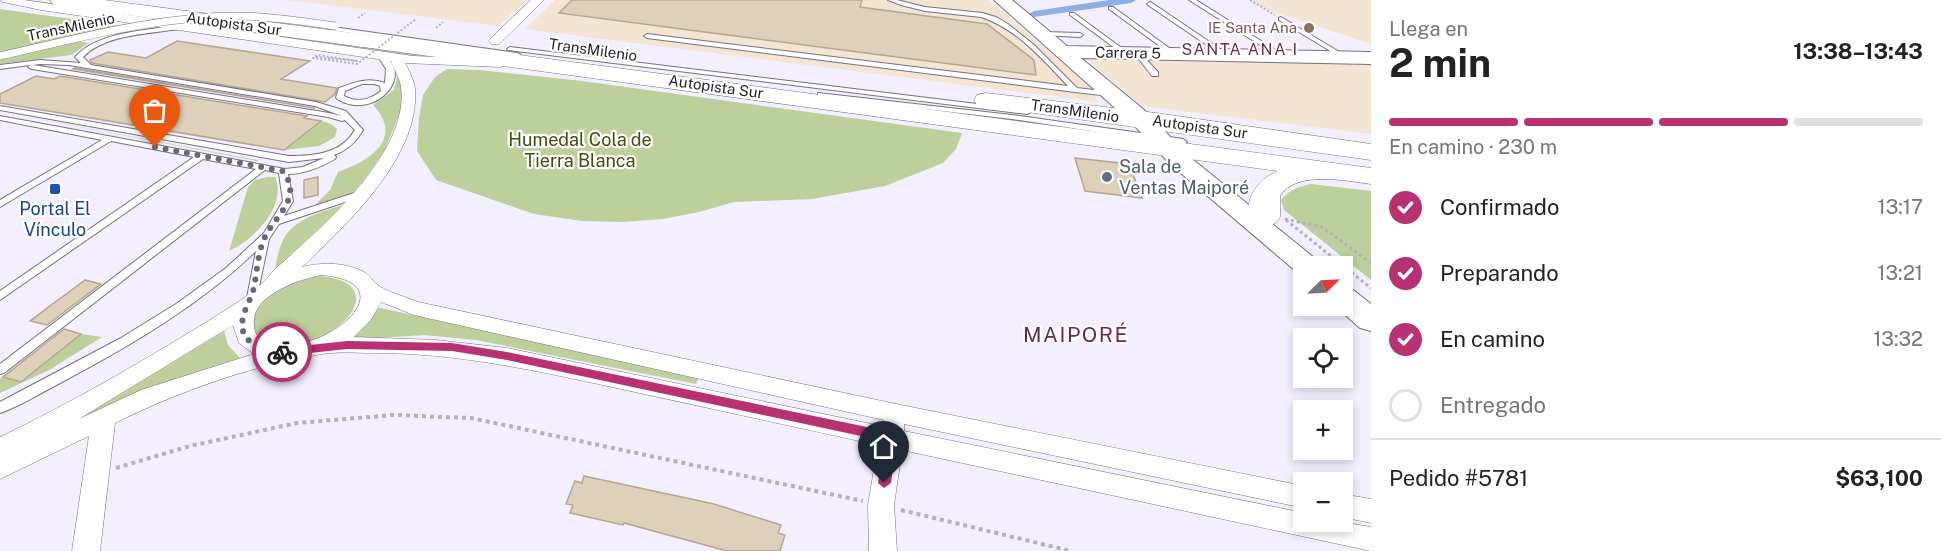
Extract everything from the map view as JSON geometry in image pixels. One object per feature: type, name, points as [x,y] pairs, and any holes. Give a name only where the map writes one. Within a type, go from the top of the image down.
[{"type":"highway","name":"Autopista Sur","points":[[60,0],[536,63],[1162,135],[1371,152]]},
{"type":"highway","name":"Autopista Sur","points":[[171,0],[495,41],[1162,135],[1371,176]]},
{"type":"highway","points":[[1277,217],[1263,206],[1264,196],[1279,181],[1307,174],[1342,172]]},
{"type":"street","points":[[7,0],[390,57],[435,61],[536,63]]},
{"type":"street","points":[[495,41],[521,10],[538,0]]},
{"type":"street","points":[[1002,0],[1162,135],[1277,217],[1317,256]]},
{"type":"street","name":"Carrera 5","points":[[1065,52],[1371,58]]},
{"type":"street","points":[[0,448],[52,424],[116,388],[251,303],[314,244],[360,194],[393,152],[406,121],[410,98],[407,76],[390,57]]},
{"type":"street","points":[[1162,135],[1178,159],[1295,256]]},
{"type":"street","points":[[0,468],[186,382],[305,350],[335,339],[352,328],[364,315],[370,302],[370,290],[363,279],[338,269],[304,272],[269,286]]},
{"type":"street","points":[[1353,288],[1371,302]]},
{"type":"street","points":[[370,290],[414,308],[1371,540]]},
{"type":"street","points":[[251,303],[243,316],[242,329],[247,340],[258,348],[275,352],[410,344],[463,349],[1293,495]]},
{"type":"street","points":[[1353,305],[1371,320]]},
{"type":"street","points":[[86,551],[104,418]]},
{"type":"street","points":[[883,551],[881,505],[893,425]]},
{"type":"street","points":[[1353,507],[1371,511]]},
{"type":"lane","points":[[891,0],[914,9],[983,15],[1000,21],[1053,66],[1075,90]]},
{"type":"lane","points":[[1192,0],[1281,56]]},
{"type":"lane","points":[[1150,4],[1225,55]]},
{"type":"lane","points":[[1111,8],[1174,54]]},
{"type":"lane","points":[[1072,14],[1131,53],[1155,74]]},
{"type":"lane","name":"TransMilenio","points":[[0,57],[100,36],[185,22],[247,19],[790,84],[1162,135]]},
{"type":"lane","points":[[1281,19],[1344,57]]},
{"type":"lane","name":"TransMilenio","points":[[91,66],[79,57],[83,51],[93,46],[117,38],[182,27]]},
{"type":"lane","name":"TransMilenio","points":[[334,28],[791,92],[1162,135]]},
{"type":"lane","points":[[1043,34],[1080,36]]},
{"type":"lane","points":[[647,36],[1113,95]]},
{"type":"lane","points":[[385,92],[384,86],[368,82],[347,87],[340,94],[342,100],[357,103],[371,100],[385,92],[391,76],[390,57]]},
{"type":"lane","name":"TransMilenio","points":[[0,67],[61,62],[331,108],[348,116],[358,130],[347,146]]},
{"type":"lane","name":"TransMilenio","points":[[17,65],[329,115],[340,118],[351,127],[351,138],[347,146]]},
{"type":"lane","name":"TransMilenio","points":[[0,74],[44,69]]},
{"type":"lane","points":[[0,108],[255,155],[304,159],[321,156],[347,146]]},
{"type":"lane","points":[[0,118],[283,171],[321,163],[347,146]]},
{"type":"lane","points":[[0,204],[109,139]]},
{"type":"lane","points":[[0,408],[57,380],[176,311],[233,268],[264,238],[285,210],[289,198],[288,179],[283,171],[255,155]]},
{"type":"lane","points":[[0,296],[201,156]]},
{"type":"lane","points":[[0,370],[264,167]]},
{"type":"lane","points":[[276,222],[360,194]]},
{"type":"lane","points":[[251,303],[264,238]]},
{"type":"path","points":[[1250,0],[1281,19]]},
{"type":"path","points":[[358,18],[365,14]]},
{"type":"path","points":[[316,57],[358,61],[317,55],[313,58],[357,64],[416,19]]},
{"type":"path","points":[[436,28],[443,22]]},
{"type":"path","points":[[1277,217],[1322,227],[1371,263]]},
{"type":"path","points":[[1277,217],[1371,288]]},
{"type":"path","points":[[96,474],[190,446],[297,423],[394,415],[471,417],[881,505],[1071,551]]},
{"type":"shaded area","points":[[288,0],[527,0],[498,26]]},
{"type":"shaded area","points":[[555,0],[989,0],[1091,87],[1098,102],[525,29]]},
{"type":"shaded area","points":[[1250,0],[1371,0],[1371,44],[1270,11]]},
{"type":"shaded area","points":[[1083,56],[1371,61],[1371,134],[1141,106]]},
{"type":"green space","points":[[24,0],[29,0],[450,57],[413,56]]},
{"type":"green space","points":[[0,9],[122,26],[63,38],[89,43],[71,55],[0,64]]},
{"type":"green space","name":"Humedal Cola de Tierra Blanca","points":[[447,69],[479,70],[582,81],[962,133],[956,149],[943,163],[885,186],[812,199],[734,202],[663,219],[623,222],[582,221],[534,214],[436,180],[417,151],[419,119],[423,95],[435,77]]},
{"type":"green space","points":[[398,74],[404,93],[400,113],[384,152],[356,191],[315,205],[330,190],[338,172],[361,162],[379,147],[384,138],[385,128],[382,117],[373,105],[394,90]]},
{"type":"green space","points":[[0,112],[258,160],[257,161]]},
{"type":"green space","points":[[321,121],[337,129],[335,137],[319,146],[284,150]]},
{"type":"green space","points":[[275,177],[278,188],[277,199],[272,211],[257,231],[229,251],[248,187],[255,180]]},
{"type":"green space","points":[[1311,184],[1371,191],[1371,280],[1353,266],[1353,256],[1341,256],[1284,210],[1281,200],[1284,196],[1302,186]]},
{"type":"green space","points":[[346,204],[274,272],[283,240],[294,226],[310,216]]},
{"type":"green space","points":[[320,276],[345,282],[355,294],[354,308],[343,322],[325,335],[303,343],[279,344],[256,336],[252,315],[265,299],[290,284]]},
{"type":"green space","points":[[376,307],[699,378],[696,384],[476,340],[424,335],[350,340],[361,331]]},
{"type":"green space","points":[[223,327],[228,345],[240,358],[118,403],[0,458]]},
{"type":"green space","points":[[81,334],[102,337],[49,370],[0,393],[0,379],[3,377],[21,382]]},
{"type":"building","points":[[572,0],[862,0],[860,7],[987,24],[1034,60],[1036,75],[559,13]]},
{"type":"building","points":[[177,41],[310,61],[281,79],[337,88],[335,94],[325,102],[92,63],[90,60],[108,52],[146,58]]},
{"type":"building","points":[[75,68],[288,104],[73,69]]},
{"type":"building","points":[[36,76],[54,79],[60,76],[307,116],[304,118],[321,121],[284,150],[0,103],[0,94]]},
{"type":"building","name":"Sala de Ventas Maiporé","points":[[1075,158],[1129,164],[1142,198],[1085,191]]},
{"type":"building","points":[[318,177],[318,195],[304,198],[304,180]]},
{"type":"building","points":[[85,280],[101,284],[47,325],[30,321]]},
{"type":"building","points":[[64,329],[81,334],[21,382],[3,377]]},
{"type":"building","points":[[584,476],[714,504],[781,525],[778,533],[785,535],[780,551],[727,551],[624,523],[623,525],[570,513],[573,505],[566,504],[575,481],[582,483]]},
{"type":"waterway","points":[[1034,14],[1131,0]]},
{"type":"way so far","points":[[155,147],[283,171],[288,179],[289,198],[285,210],[264,238],[251,303],[243,316],[242,329],[247,340],[258,348],[282,352]]},
{"type":"place","name":"IE Santa Ana","points":[[1309,28]]},
{"type":"place","name":"Sala de Ventas Maiporé","points":[[1107,177]]},
{"type":"place","name":"Portal El Vínculo","points":[[55,189]]},
{"type":"district","name":"SANTA ANA I","points":[[1240,49]]},
{"type":"district","name":"MAIPORÉ","points":[[1076,335]]},
{"type":"route","points":[[282,352],[347,345],[410,344],[452,347],[507,356],[891,437],[884,483]]}]
